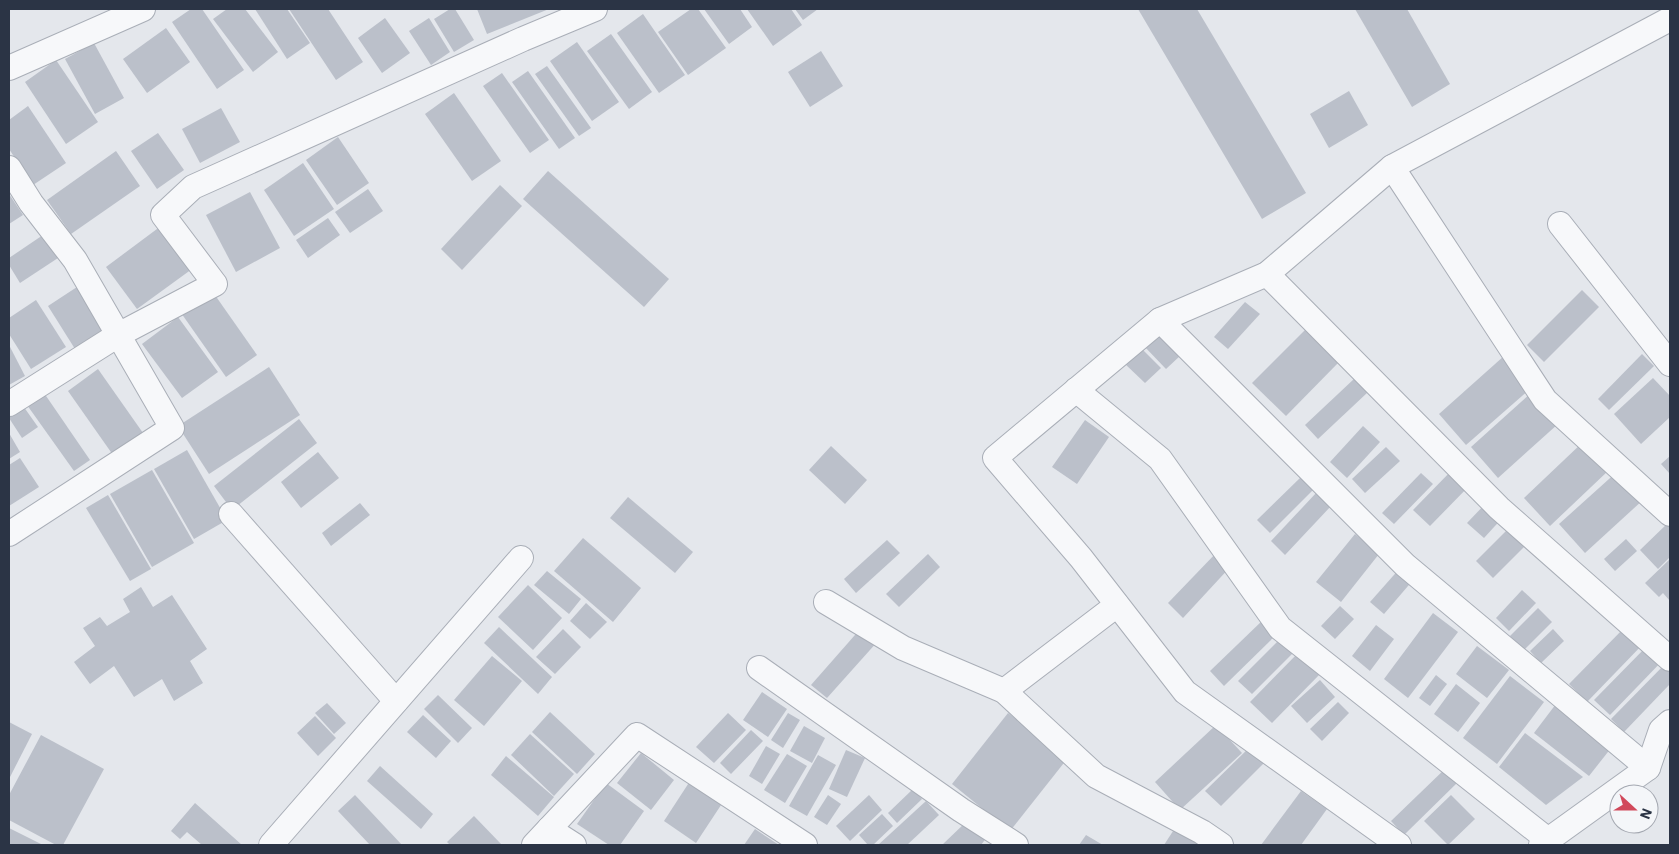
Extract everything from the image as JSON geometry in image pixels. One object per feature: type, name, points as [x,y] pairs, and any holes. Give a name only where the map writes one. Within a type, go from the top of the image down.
[{"type":"street","points":[[9,68],[143,9]]},
{"type":"street","points":[[9,404],[118,335],[215,284],[163,215],[193,187],[523,38],[594,9]]},
{"type":"street","points":[[1399,845],[1185,692],[1080,558],[994,458],[1160,320],[1267,274],[1392,167],[1670,19]]},
{"type":"street","points":[[1392,167],[1545,400],[1670,514]]},
{"type":"street","points":[[9,168],[31,203],[75,260],[172,428],[9,534]]},
{"type":"street","points":[[1560,224],[1670,364]]},
{"type":"street","points":[[1267,274],[1499,508],[1670,659]]},
{"type":"street","points":[[1160,320],[1405,566],[1648,768]]},
{"type":"street","points":[[1076,390],[1160,459],[1280,628],[1545,843],[1648,768],[1662,730],[1670,722]]},
{"type":"street","points":[[231,514],[396,701]]},
{"type":"street","points":[[271,845],[521,558]]},
{"type":"street","points":[[826,602],[902,648],[1004,691],[1096,776],[1202,832],[1221,845]]},
{"type":"street","points":[[1004,691],[1117,604]]},
{"type":"street","points":[[759,668],[961,810],[1016,845]]},
{"type":"street","points":[[574,845],[542,837],[637,735],[805,845]]},
{"type":"building","points":[[191,9],[202,9],[244,70],[217,89],[172,22]]},
{"type":"building","points":[[227,9],[245,9],[278,52],[253,72],[213,19]]},
{"type":"building","points":[[255,9],[287,9],[310,43],[287,59]]},
{"type":"building","points":[[289,9],[328,9],[363,62],[336,80]]},
{"type":"building","points":[[450,9],[455,9],[474,40],[454,52],[434,19]]},
{"type":"building","points":[[477,9],[549,9],[487,34]]},
{"type":"building","points":[[691,9],[698,9],[726,48],[688,75],[658,32]]},
{"type":"building","points":[[704,9],[740,9],[752,27],[729,44]]},
{"type":"building","points":[[747,9],[791,9],[802,25],[773,46]]},
{"type":"building","points":[[795,9],[818,9],[803,20]]},
{"type":"building","points":[[1138,9],[1197,9],[1306,193],[1262,219]]},
{"type":"building","points":[[1355,9],[1407,9],[1450,84],[1412,107]]},
{"type":"building","points":[[643,14],[685,75],[659,93],[617,33]]},
{"type":"building","points":[[385,18],[410,53],[382,73],[358,38]]},
{"type":"building","points":[[429,18],[450,52],[431,65],[409,31]]},
{"type":"building","points":[[166,28],[190,62],[147,93],[123,59]]},
{"type":"building","points":[[611,34],[652,92],[629,109],[587,51]]},
{"type":"building","points":[[577,42],[619,102],[592,121],[550,61]]},
{"type":"building","points":[[94,43],[124,98],[95,114],[65,59]]},
{"type":"building","points":[[821,51],[843,86],[810,107],[788,72]]},
{"type":"building","points":[[56,60],[98,122],[66,144],[25,82]]},
{"type":"building","points":[[547,66],[591,128],[579,136],[535,74]]},
{"type":"building","points":[[528,71],[575,138],[559,149],[512,82]]},
{"type":"building","points":[[502,73],[549,140],[530,153],[483,86]]},
{"type":"building","points":[[1349,91],[1368,125],[1329,148],[1310,114]]},
{"type":"building","points":[[454,93],[501,161],[472,181],[425,114]]},
{"type":"building","points":[[28,106],[66,163],[33,185],[9,149],[9,120]]},
{"type":"building","points":[[221,108],[240,142],[200,163],[182,129]]},
{"type":"building","points":[[158,133],[184,170],[157,189],[131,151]]},
{"type":"building","points":[[338,137],[369,183],[337,205],[306,160]]},
{"type":"building","points":[[116,151],[140,186],[71,234],[47,200]]},
{"type":"building","points":[[303,163],[334,209],[294,236],[264,190]]},
{"type":"building","points":[[548,171],[669,279],[644,307],[523,199]]},
{"type":"building","points":[[500,185],[522,206],[462,270],[441,249]]},
{"type":"building","points":[[368,189],[383,211],[350,233],[335,212]]},
{"type":"building","points":[[250,192],[280,248],[236,272],[206,215]]},
{"type":"building","points":[[9,194],[23,215],[9,224]]},
{"type":"building","points":[[328,218],[340,235],[308,258],[296,240]]},
{"type":"building","points":[[161,226],[192,269],[137,309],[106,267]]},
{"type":"building","points":[[43,235],[58,258],[20,283],[9,265],[9,258]]},
{"type":"building","points":[[77,287],[104,330],[75,349],[48,306]]},
{"type":"building","points":[[210,288],[257,355],[226,377],[179,310]]},
{"type":"building","points":[[1582,290],[1599,307],[1544,362],[1527,345]]},
{"type":"building","points":[[36,300],[66,347],[31,369],[9,334],[9,318]]},
{"type":"building","points":[[1245,302],[1260,314],[1228,349],[1214,337]]},
{"type":"building","points":[[178,317],[218,372],[182,398],[142,344]]},
{"type":"building","points":[[1307,328],[1340,361],[1286,416],[1252,383]]},
{"type":"building","points":[[1158,331],[1181,355],[1166,369],[1143,345]]},
{"type":"building","points":[[9,345],[25,376],[9,385]]},
{"type":"building","points":[[1140,347],[1161,368],[1145,383],[1124,363]]},
{"type":"building","points":[[1642,354],[1654,366],[1609,410],[1598,399]]},
{"type":"building","points":[[1504,356],[1531,388],[1466,445],[1439,414]]},
{"type":"building","points":[[269,367],[300,415],[209,474],[178,426]]},
{"type":"building","points":[[98,369],[143,433],[113,455],[68,391]]},
{"type":"building","points":[[1355,378],[1368,392],[1318,439],[1305,425]]},
{"type":"building","points":[[1653,378],[1670,396],[1670,417],[1641,444],[1614,414]]},
{"type":"building","points":[[44,393],[90,460],[74,471],[27,405]]},
{"type":"building","points":[[1531,393],[1558,424],[1498,478],[1471,447]]},
{"type":"building","points":[[21,403],[38,427],[22,438],[9,418],[9,412]]},
{"type":"building","points":[[299,419],[317,443],[232,510],[214,486]]},
{"type":"building","points":[[1085,420],[1109,437],[1077,484],[1052,467]]},
{"type":"building","points":[[1363,426],[1380,442],[1347,478],[1330,462]]},
{"type":"building","points":[[9,433],[20,452],[9,459]]},
{"type":"building","points":[[1583,442],[1609,470],[1550,526],[1524,498]]},
{"type":"building","points":[[831,446],[867,480],[845,504],[809,470]]},
{"type":"building","points":[[1386,447],[1400,461],[1365,493],[1352,479]]},
{"type":"building","points":[[187,450],[227,520],[194,539],[154,469]]},
{"type":"building","points":[[318,452],[339,478],[301,508],[281,482]]},
{"type":"building","points":[[1670,456],[1670,474],[1661,464]]},
{"type":"building","points":[[20,458],[39,487],[9,506],[9,465]]},
{"type":"building","points":[[1455,467],[1472,483],[1430,526],[1413,510]]},
{"type":"building","points":[[152,470],[194,543],[152,567],[110,494]]},
{"type":"building","points":[[1619,470],[1644,499],[1585,553],[1559,524]]},
{"type":"building","points":[[1421,473],[1433,484],[1394,524],[1382,513]]},
{"type":"building","points":[[1301,477],[1314,489],[1270,533],[1257,520]]},
{"type":"building","points":[[1317,492],[1331,506],[1285,555],[1271,541]]},
{"type":"building","points":[[108,495],[151,569],[130,581],[86,508]]},
{"type":"building","points":[[628,497],[693,552],[675,573],[610,518]]},
{"type":"building","points":[[1489,500],[1505,515],[1484,538],[1467,523]]},
{"type":"building","points":[[360,503],[370,515],[331,546],[322,533]]},
{"type":"building","points":[[1670,521],[1670,557],[1658,569],[1640,550]]},
{"type":"building","points":[[1512,525],[1529,542],[1493,578],[1476,561]]},
{"type":"building","points":[[1355,534],[1379,554],[1341,602],[1316,582]]},
{"type":"building","points":[[583,538],[641,588],[613,622],[554,571]]},
{"type":"building","points":[[1626,539],[1637,551],[1615,571],[1604,559]]},
{"type":"building","points":[[887,540],[900,553],[856,593],[844,579]]},
{"type":"building","points":[[1218,551],[1232,565],[1183,618],[1168,603]]},
{"type":"building","points":[[928,554],[940,567],[899,607],[886,594]]},
{"type":"building","points":[[1670,559],[1670,601],[1663,593],[1659,597],[1645,583]]},
{"type":"building","points":[[1401,567],[1414,579],[1384,614],[1370,602]]},
{"type":"building","points":[[547,571],[581,599],[569,614],[534,585]]},
{"type":"building","points":[[528,585],[562,618],[533,650],[498,617]]},
{"type":"building","points":[[141,587],[153,607],[172,595],[207,649],[190,661],[203,683],[174,701],[162,679],[134,697],[114,666],[90,684],[74,662],[95,646],[83,628],[100,617],[107,626],[130,612],[123,599]]},
{"type":"building","points":[[1522,590],[1536,603],[1509,631],[1496,618]]},
{"type":"building","points":[[586,603],[607,622],[590,639],[570,621]]},
{"type":"building","points":[[1340,606],[1354,619],[1335,639],[1321,626]]},
{"type":"building","points":[[1538,608],[1552,622],[1524,650],[1510,636]]},
{"type":"building","points":[[1433,613],[1458,632],[1408,698],[1384,679]]},
{"type":"building","points":[[1264,619],[1278,633],[1224,686],[1210,671]]},
{"type":"building","points":[[1376,625],[1394,639],[1370,671],[1352,656]]},
{"type":"building","points":[[1627,625],[1645,642],[1587,702],[1569,684]]},
{"type":"building","points":[[499,627],[552,677],[538,694],[484,643]]},
{"type":"building","points":[[862,627],[878,641],[827,698],[811,685]]},
{"type":"building","points":[[563,629],[581,647],[555,674],[536,657]]},
{"type":"building","points":[[1553,629],[1564,641],[1541,663],[1530,651]]},
{"type":"building","points":[[1284,635],[1297,649],[1252,694],[1238,681]]},
{"type":"building","points":[[1649,644],[1665,658],[1610,715],[1594,700]]},
{"type":"building","points":[[1477,646],[1509,670],[1487,698],[1456,674]]},
{"type":"building","points":[[1300,651],[1321,673],[1272,723],[1250,702]]},
{"type":"building","points":[[492,656],[522,681],[484,726],[454,700]]},
{"type":"building","points":[[1668,661],[1670,664],[1670,684],[1624,732],[1611,719]]},
{"type":"building","points":[[1436,675],[1447,684],[1430,706],[1419,698]]},
{"type":"building","points":[[1510,676],[1544,702],[1497,764],[1463,738]]},
{"type":"building","points":[[1320,680],[1335,697],[1307,723],[1291,706]]},
{"type":"building","points":[[1456,684],[1480,703],[1458,732],[1434,714]]},
{"type":"building","points":[[762,692],[787,709],[768,737],[743,720]]},
{"type":"building","points":[[438,695],[472,728],[458,743],[424,709]]},
{"type":"building","points":[[1559,700],[1615,743],[1589,776],[1534,733]]},
{"type":"building","points":[[1338,702],[1349,713],[1322,741],[1310,729]]},
{"type":"building","points":[[327,703],[346,723],[334,734],[315,713]]},
{"type":"building","points":[[550,712],[595,754],[577,774],[532,732]]},
{"type":"building","points":[[728,713],[746,730],[714,763],[696,747]]},
{"type":"building","points":[[788,713],[800,720],[783,748],[771,740]]},
{"type":"building","points":[[1008,713],[1067,759],[1010,831],[952,784]]},
{"type":"building","points":[[423,715],[451,741],[436,758],[407,732]]},
{"type":"building","points":[[315,716],[336,738],[318,756],[297,733]]},
{"type":"building","points":[[9,722],[32,734],[9,779]]},
{"type":"building","points":[[1216,725],[1242,753],[1180,810],[1155,782]]},
{"type":"building","points":[[804,726],[825,738],[812,763],[790,751]]},
{"type":"building","points":[[751,730],[763,741],[731,774],[720,763]]},
{"type":"building","points":[[1525,733],[1583,777],[1546,805],[1499,767]]},
{"type":"building","points":[[530,734],[574,774],[554,796],[511,755]]},
{"type":"building","points":[[41,735],[104,769],[63,845],[56,845],[9,820],[9,795]]},
{"type":"building","points":[[1254,743],[1269,758],[1221,806],[1205,791]]},
{"type":"building","points":[[766,746],[780,754],[762,784],[749,776]]},
{"type":"building","points":[[846,750],[865,758],[847,797],[829,789]]},
{"type":"building","points":[[641,753],[674,780],[651,810],[617,783]]},
{"type":"building","points":[[787,754],[807,766],[785,803],[764,790]]},
{"type":"building","points":[[818,755],[836,765],[807,816],[789,806]]},
{"type":"building","points":[[506,756],[554,797],[538,816],[491,775]]},
{"type":"building","points":[[380,766],[433,814],[421,829],[367,781]]},
{"type":"building","points":[[1447,767],[1460,780],[1404,835],[1391,821]]},
{"type":"building","points":[[692,778],[725,799],[696,843],[664,821]]},
{"type":"building","points":[[606,783],[644,811],[620,845],[609,845],[577,824]]},
{"type":"building","points":[[913,789],[922,799],[897,823],[888,813]]},
{"type":"building","points":[[1301,791],[1327,809],[1301,845],[1261,845]]},
{"type":"building","points":[[355,795],[402,845],[370,845],[338,811]]},
{"type":"building","points":[[828,795],[841,804],[827,825],[814,817]]},
{"type":"building","points":[[869,795],[882,810],[850,841],[836,826]]},
{"type":"building","points":[[1451,795],[1475,819],[1448,845],[1424,821]]},
{"type":"building","points":[[926,801],[939,815],[907,845],[878,845]]},
{"type":"building","points":[[195,803],[242,845],[202,845],[187,832],[180,839],[171,831]]},
{"type":"building","points":[[882,814],[893,826],[873,845],[868,845],[859,835]]},
{"type":"building","points":[[474,816],[502,845],[450,845],[447,842]]},
{"type":"building","points":[[966,822],[987,837],[981,845],[942,845]]},
{"type":"building","points":[[9,828],[43,845],[9,845]]},
{"type":"building","points":[[1175,828],[1199,845],[1164,845]]},
{"type":"building","points":[[755,829],[779,845],[744,845]]},
{"type":"building","points":[[1086,835],[1103,845],[1079,845]]}]
